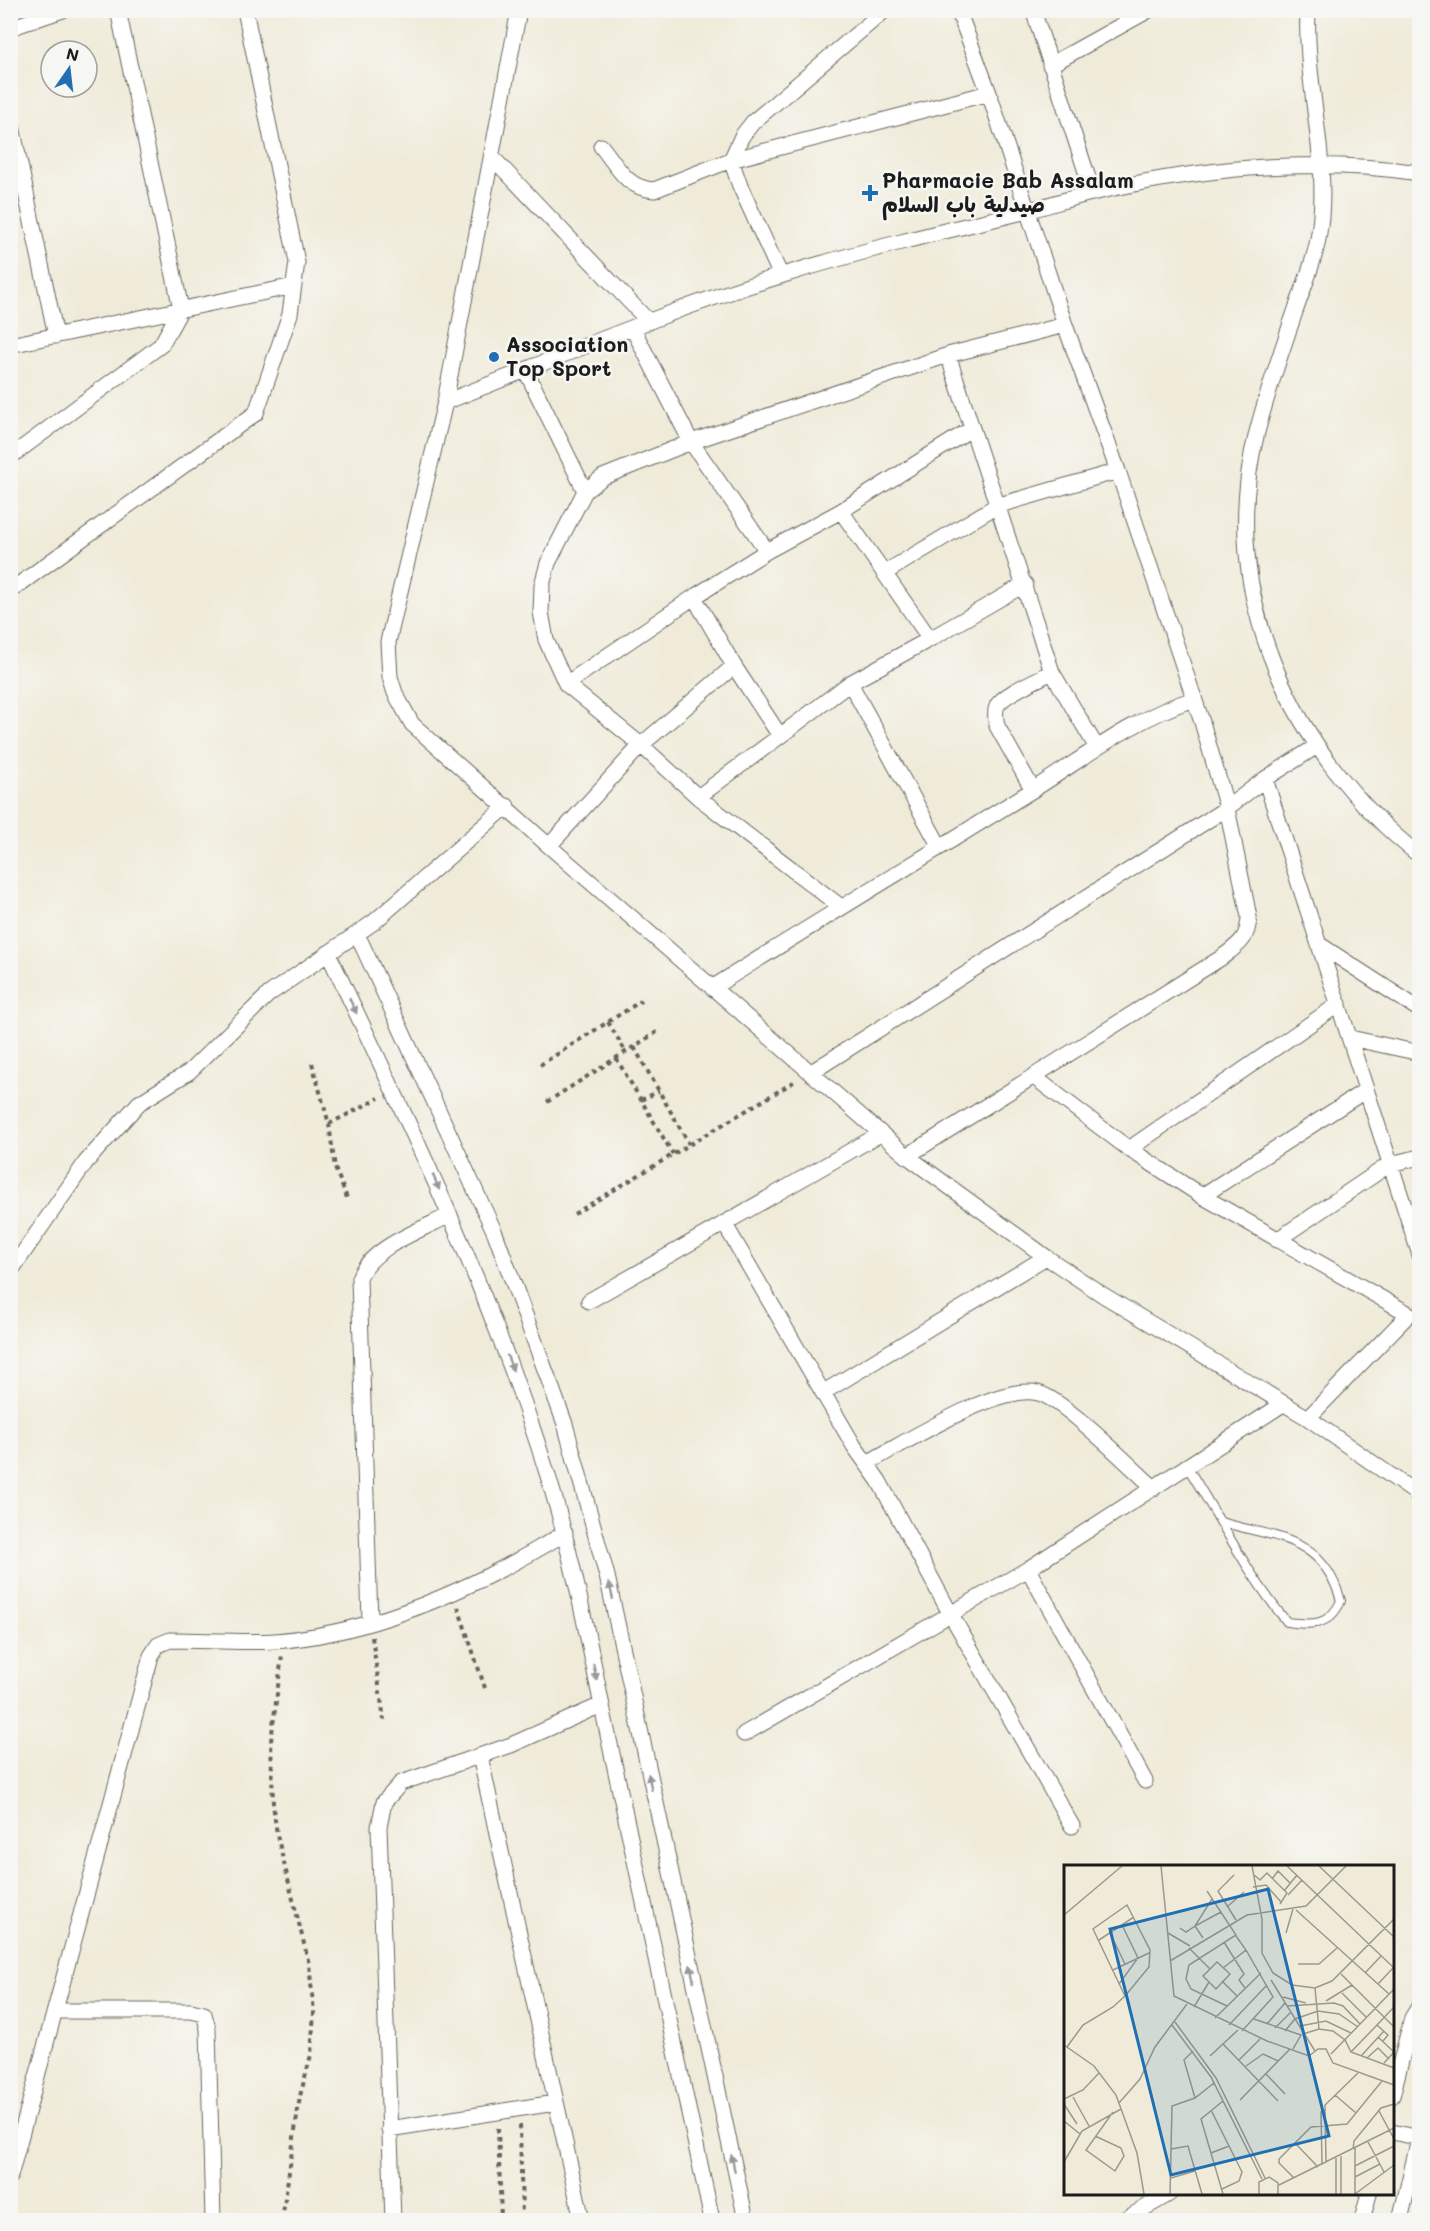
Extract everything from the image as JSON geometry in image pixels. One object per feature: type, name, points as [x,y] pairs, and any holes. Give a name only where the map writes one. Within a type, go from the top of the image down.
[{"type":"street","points":[[10,28],[63,10]]},
{"type":"street","points":[[10,456],[161,345],[181,309],[118,10]]},
{"type":"street","points":[[10,591],[256,413],[290,314],[297,262],[245,10]]},
{"type":"street","points":[[519,10],[445,402],[388,642],[390,677],[394,693],[412,724],[507,806],[549,846],[907,1156],[1046,1257],[1103,1295],[1308,1418],[1419,1496]]},
{"type":"street","points":[[780,276],[740,186],[731,160],[742,136],[753,122],[885,10]]},
{"type":"street","points":[[907,1156],[1241,943],[1249,932],[1249,916],[1227,808],[1194,699],[1118,471],[1065,325],[989,93],[958,10]]},
{"type":"street","points":[[1033,10],[1093,193]]},
{"type":"street","points":[[1050,66],[1149,10]]},
{"type":"street","points":[[1308,10],[1320,166],[1318,238],[1257,432],[1246,496],[1249,569],[1268,650],[1300,722],[1366,809],[1419,856]]},
{"type":"street","points":[[601,146],[632,185],[641,189],[654,190],[731,160],[989,93]]},
{"type":"street","points":[[10,117],[56,336]]},
{"type":"street","points":[[492,158],[649,322]]},
{"type":"street","points":[[445,402],[649,322],[780,276],[883,246],[1093,193],[1204,173],[1257,167],[1356,165],[1419,172]]},
{"type":"street","points":[[10,345],[294,285]]},
{"type":"street","points":[[840,907],[698,797],[641,745],[566,684],[546,640],[541,612],[542,585],[548,562],[585,491],[603,477],[691,442],[948,355],[1065,325]]},
{"type":"street","points":[[633,329],[691,442],[767,551]]},
{"type":"street","points":[[948,355],[1052,672],[1096,748]]},
{"type":"street","points":[[526,370],[585,491]]},
{"type":"street","points":[[566,684],[694,597],[767,551],[841,511],[971,429]]},
{"type":"street","points":[[886,572],[996,506],[1118,471]]},
{"type":"street","points":[[841,511],[886,572],[930,639]]},
{"type":"street","points":[[698,797],[850,683],[1024,584]]},
{"type":"street","points":[[694,597],[734,666],[780,736]]},
{"type":"street","points":[[549,846],[641,745],[734,666]]},
{"type":"street","points":[[1033,790],[997,726],[995,715],[998,705],[1004,699],[1052,672]]},
{"type":"street","points":[[850,683],[940,847]]},
{"type":"street","points":[[712,987],[1033,790],[1096,748],[1163,709],[1194,699]]},
{"type":"street","points":[[810,1072],[1227,808],[1265,779],[1317,746]]},
{"type":"street","points":[[1265,779],[1390,1164],[1416,1232],[1419,1255]]},
{"type":"street","points":[[10,1272],[86,1162],[139,1103],[189,1072],[286,980],[357,934],[507,806]]},
{"type":"street","points":[[357,934],[495,1233],[540,1350],[565,1424],[607,1576],[746,2220]]},
{"type":"street","points":[[1320,945],[1419,1010]]},
{"type":"street","points":[[328,953],[394,1090],[450,1215],[514,1372],[565,1533],[712,2220]]},
{"type":"street","points":[[1129,1149],[1339,1004]]},
{"type":"street","points":[[1350,1038],[1419,1053]]},
{"type":"street","points":[[1034,1077],[1129,1149],[1202,1196],[1277,1240],[1414,1313],[1308,1418]]},
{"type":"street","points":[[1202,1196],[1366,1090]]},
{"type":"street","points":[[589,1301],[880,1134]]},
{"type":"street","points":[[1277,1240],[1390,1164],[1419,1157]]},
{"type":"street","points":[[370,1621],[359,1278],[363,1268],[379,1253],[450,1215]]},
{"type":"street","points":[[724,1223],[854,1446],[867,1463],[1072,1826]]},
{"type":"street","points":[[824,1392],[1046,1257]]},
{"type":"street","points":[[867,1463],[987,1400],[1017,1391],[1040,1393],[1065,1408],[1154,1488]]},
{"type":"street","points":[[744,1734],[1028,1569],[1188,1468],[1283,1404]]},
{"type":"street","points":[[10,2176],[151,1656],[158,1645],[170,1640],[285,1639],[370,1621],[453,1593],[529,1556],[565,1533]]},
{"type":"street","points":[[1028,1569],[1145,1781]]},
{"type":"street","points":[[393,2220],[380,1814],[391,1791],[401,1783],[542,1732],[601,1705]]},
{"type":"street","points":[[480,1756],[582,2220]]},
{"type":"street","points":[[1394,2088],[1412,2018],[1419,2005]]},
{"type":"street","points":[[55,2011],[191,2011],[204,2014],[208,2029],[213,2220]]},
{"type":"street","points":[[389,2129],[555,2103]]},
{"type":"street","points":[[1394,2132],[1419,2137],[1400,2220]]},
{"type":"street","points":[[1124,2220],[1166,2195]]},
{"type":"street","points":[[1362,2220],[1368,2195]]},
{"type":"lane","points":[[1188,1468],[1221,1522],[1271,1603],[1287,1622],[1313,1625],[1335,1614],[1341,1601],[1335,1580],[1320,1561],[1297,1544],[1274,1533],[1221,1522]]},
{"type":"path","points":[[540,1065],[641,1001]]},
{"type":"path","points":[[608,1022],[626,1052]]},
{"type":"path","points":[[547,1102],[660,1030]]},
{"type":"path","points":[[634,1047],[689,1144]]},
{"type":"path","points":[[616,1058],[673,1154]]},
{"type":"path","points":[[312,1063],[330,1124],[335,1168],[347,1198]]},
{"type":"path","points":[[574,1214],[810,1072]]},
{"type":"path","points":[[330,1124],[394,1090]]},
{"type":"path","points":[[641,1100],[659,1091]]},
{"type":"path","points":[[453,1593],[484,1688]]},
{"type":"path","points":[[370,1621],[384,1720]]},
{"type":"path","points":[[282,2220],[300,2096],[311,2055],[314,2012],[309,1964],[277,1835],[273,1804],[272,1722],[285,1639]]},
{"type":"path","points":[[519,2109],[522,2220]]},
{"type":"path","points":[[498,2112],[501,2220]]},
{"type":"place","name":"Pharmacie Bab Assalam صيدلية باب السلام","points":[[870,193]]},
{"type":"place","name":"Association Top Sport","points":[[494,357]]}]
